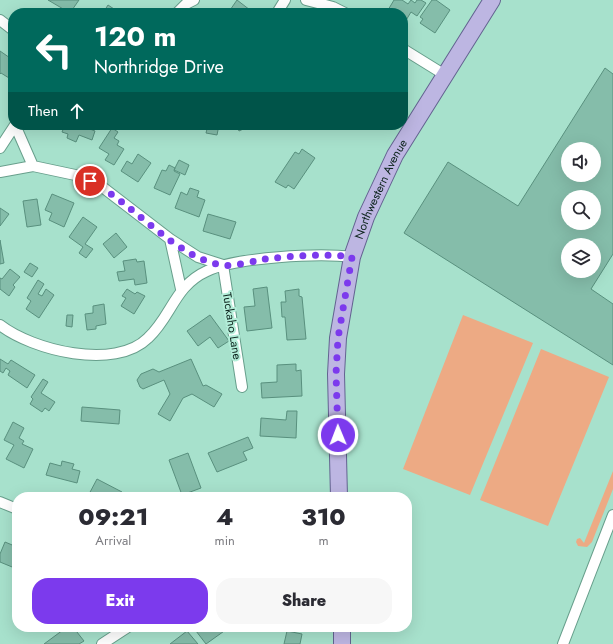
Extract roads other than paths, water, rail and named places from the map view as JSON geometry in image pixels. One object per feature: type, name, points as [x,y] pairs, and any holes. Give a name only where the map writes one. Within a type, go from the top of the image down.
[{"type":"main road","name":"Northwestern Avenue","points":[[339,492],[336,374],[338,338],[352,257],[366,217],[382,181],[445,75],[492,0]]},
{"type":"main road","points":[[342,632],[342,644]]},
{"type":"street","points":[[182,8],[194,0]]},
{"type":"street","points":[[306,0],[336,8]]},
{"type":"street","points":[[0,20],[8,26]]},
{"type":"street","points":[[408,52],[445,75]]},
{"type":"street","points":[[0,148],[12,130]]},
{"type":"street","points":[[17,130],[33,166]]},
{"type":"street","points":[[0,172],[33,166],[80,176],[101,186],[170,239],[198,257],[223,265]]},
{"type":"street","points":[[170,239],[181,289]]},
{"type":"street","points":[[0,325],[38,346],[57,351],[109,354],[129,350],[148,339],[161,323],[181,289],[206,271],[223,265],[267,259],[335,255],[352,257]]},
{"type":"street","name":"Tuckaho Lane","points":[[223,265],[242,387]]},
{"type":"street","points":[[0,502],[12,507]]},
{"type":"street","points":[[563,644],[613,515]]},
{"type":"street","points":[[102,644],[120,632]]}]
